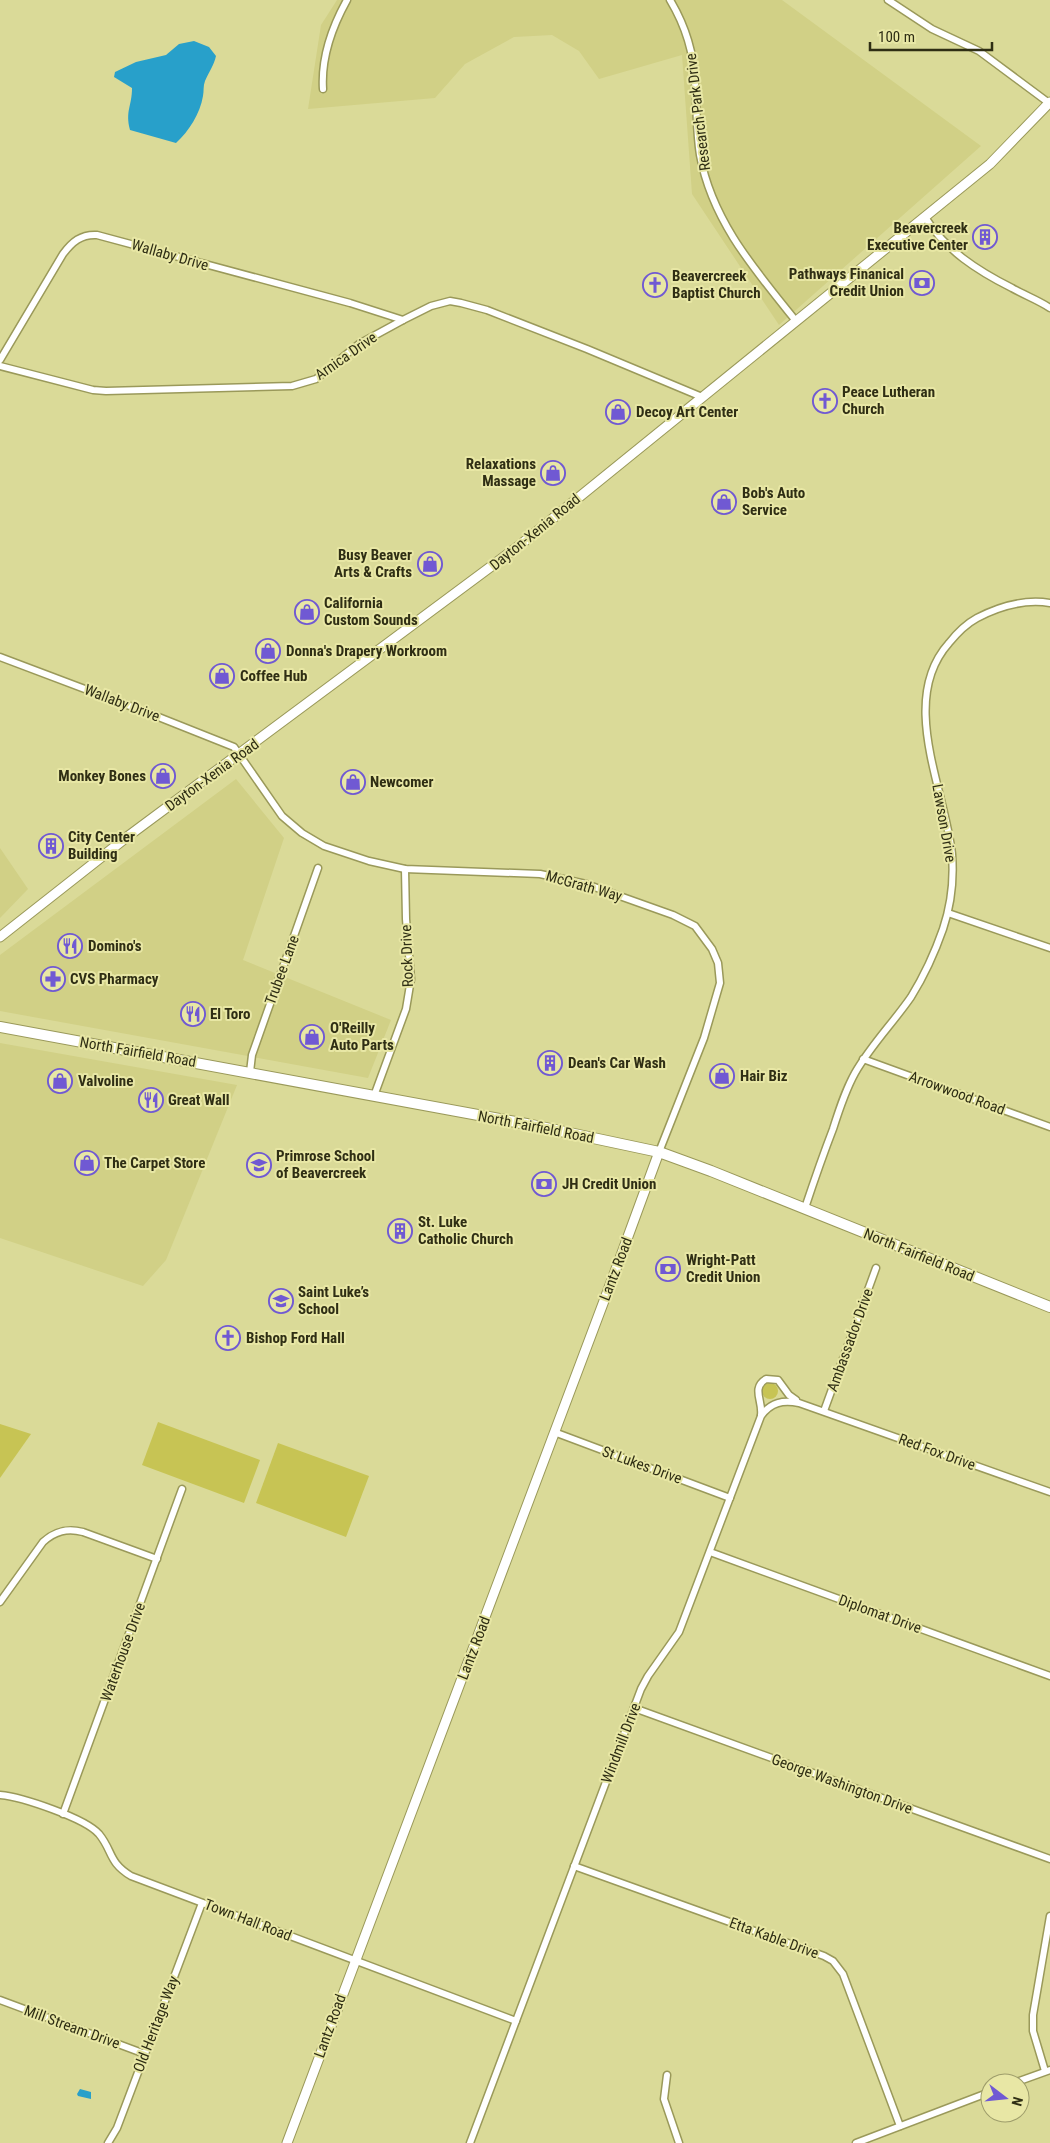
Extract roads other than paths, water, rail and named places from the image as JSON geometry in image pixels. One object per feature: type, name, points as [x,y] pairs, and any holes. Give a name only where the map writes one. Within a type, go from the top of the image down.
[{"type":"main road","name":"Dayton-Xenia Road","points":[[0,936],[112,849],[513,550],[990,164],[1050,103]]},
{"type":"main road","name":"North Fairfield Road","points":[[0,1027],[525,1124],[659,1152],[805,1208],[1050,1307]]},
{"type":"main road","name":"Lantz Road","points":[[286,2143],[659,1152]]},
{"type":"street","points":[[323,89],[323,68],[329,39],[347,0]]},
{"type":"street","name":"Research Park Drive","points":[[670,0],[683,26],[691,53],[695,82],[699,147],[711,194],[735,244],[796,321]]},
{"type":"street","points":[[888,0],[932,29],[979,51],[1050,103]]},
{"type":"street","points":[[925,217],[946,243],[969,263],[989,276],[1050,308]]},
{"type":"street","name":"Wallaby Drive","points":[[0,360],[63,254],[72,242],[90,234],[350,304],[402,320]]},
{"type":"street","name":"Arnica Drive","points":[[0,366],[93,390],[106,391],[292,386],[316,379],[359,344],[402,320],[431,306],[445,302],[461,302],[488,310],[587,349],[702,397]]},
{"type":"street","name":"Lawson Drive","points":[[805,1208],[848,1087],[863,1059],[918,985],[938,943],[948,913],[952,886],[952,854],[946,818],[929,749],[925,712],[927,692],[934,668],[946,646],[957,633],[972,621],[1000,608],[1016,604],[1032,602],[1050,603]]},
{"type":"street","name":"Wallaby Drive","points":[[0,657],[234,747],[239,755]]},
{"type":"street","name":"McGrath Way","points":[[239,755],[282,816],[302,833],[324,846],[369,861],[405,869],[540,874],[586,884],[674,915],[696,926],[712,949],[718,963],[720,983],[704,1038],[659,1152]]},
{"type":"street","name":"Trubee Lane","points":[[250,1072],[252,1055],[318,868]]},
{"type":"street","name":"Rock Drive","points":[[374,1096],[406,1009],[411,979],[406,919],[405,869]]},
{"type":"street","points":[[948,913],[1050,948]]},
{"type":"street","name":"Arrowwood Road","points":[[863,1059],[1050,1127]]},
{"type":"street","name":"Ambassador Drive","points":[[824,1411],[876,1268]]},
{"type":"street","points":[[761,1416],[762,1406],[758,1389],[760,1383],[766,1379],[778,1380],[789,1395],[799,1403]]},
{"type":"street","points":[[761,1416],[767,1408],[775,1403],[787,1400],[824,1411]]},
{"type":"street","name":"Red Fox Drive","points":[[824,1411],[1050,1492]]},
{"type":"street","name":"Windmill Drive","points":[[470,2143],[634,1708],[648,1676],[679,1632],[761,1416]]},
{"type":"street","name":"St Lukes Drive","points":[[554,1432],[730,1498]]},
{"type":"street","name":"Waterhouse Drive","points":[[63,1814],[182,1489]]},
{"type":"street","points":[[0,1602],[43,1542],[60,1531],[83,1532],[156,1559]]},
{"type":"street","name":"Diplomat Drive","points":[[710,1552],[1050,1676]]},
{"type":"street","name":"George Washington Drive","points":[[634,1708],[1050,1859]]},
{"type":"street","name":"Town Hall Road","points":[[0,1795],[21,1799],[83,1822],[103,1840],[112,1859],[131,1876],[516,2021]]},
{"type":"street","name":"Etta Kable Drive","points":[[574,1866],[824,1956],[833,1961],[843,1974],[900,2126]]},
{"type":"street","name":"Old Heritage Way","points":[[108,2143],[117,2128],[202,1902]]},
{"type":"street","points":[[1030,2077],[1048,2070],[1033,2031],[1033,2015],[1050,1916]]},
{"type":"street","name":"Mill Stream Drive","points":[[0,2000],[145,2054]]},
{"type":"street","points":[[667,2075],[664,2099],[678,2143]]},
{"type":"street","points":[[856,2143],[980,2096]]},
{"type":"water","points":[[194,41],[209,47],[216,56],[204,83],[203,96],[197,116],[189,128],[176,143],[130,130],[128,113],[132,88],[114,77],[115,72],[136,62],[166,55],[179,44]]},
{"type":"water","points":[[80,2089],[91,2092],[91,2099],[78,2096],[77,2094]]},
{"type":"place","name":"Beavercreek Executive Center","points":[[985,237]]},
{"type":"place","name":"Pathways Finanical Credit Union","points":[[922,283]]},
{"type":"place","name":"Beavercreek Baptist Church","points":[[655,285]]},
{"type":"place","name":"Peace Lutheran Church","points":[[825,401]]},
{"type":"place","name":"Decoy Art Center","points":[[618,412]]},
{"type":"place","name":"Relaxations Massage","points":[[553,473]]},
{"type":"place","name":"Bob's Auto Service","points":[[724,502]]},
{"type":"place","name":"Busy Beaver Arts & Crafts","points":[[430,564]]},
{"type":"place","name":"California Custom Sounds","points":[[307,612]]},
{"type":"place","name":"Donna's Drapery Workroom","points":[[268,651]]},
{"type":"place","name":"Coffee Hub","points":[[222,676]]},
{"type":"place","name":"Monkey Bones","points":[[163,776]]},
{"type":"place","name":"Newcomer","points":[[353,782]]},
{"type":"place","name":"City Center Building","points":[[51,846]]},
{"type":"place","name":"Domino's","points":[[70,946]]},
{"type":"place","name":"CVS Pharmacy","points":[[53,979]]},
{"type":"place","name":"El Toro","points":[[193,1014]]},
{"type":"place","name":"O'Reilly Auto Parts","points":[[312,1037]]},
{"type":"place","name":"Dean's Car Wash","points":[[550,1063]]},
{"type":"place","name":"Hair Biz","points":[[722,1076]]},
{"type":"place","name":"Valvoline","points":[[60,1081]]},
{"type":"place","name":"Great Wall","points":[[151,1100]]},
{"type":"place","name":"The Carpet Store","points":[[87,1163]]},
{"type":"place","name":"Primrose School of Beavercreek","points":[[259,1165]]},
{"type":"place","name":"JH Credit Union","points":[[544,1184]]},
{"type":"place","name":"St. Luke Catholic Church","points":[[400,1231]]},
{"type":"place","name":"Wright-Patt Credit Union","points":[[668,1269]]},
{"type":"place","name":"Saint Luke’s School","points":[[281,1301]]},
{"type":"place","name":"Bishop Ford Hall","points":[[228,1338]]}]
